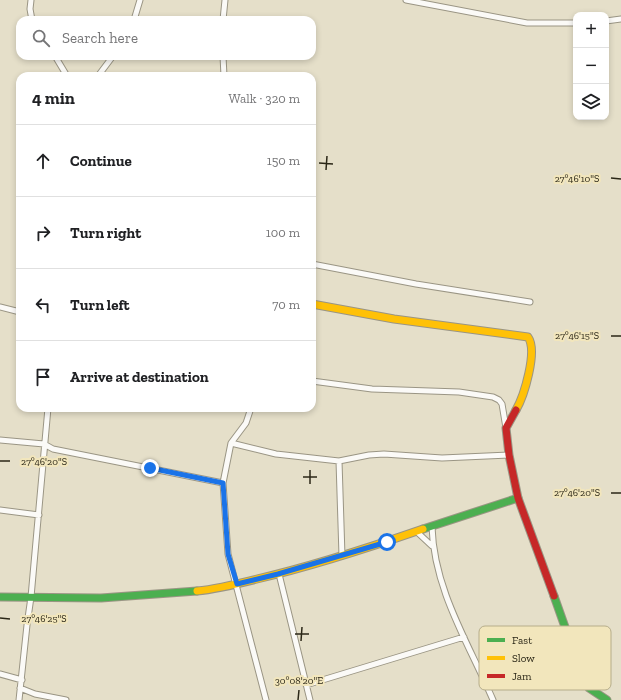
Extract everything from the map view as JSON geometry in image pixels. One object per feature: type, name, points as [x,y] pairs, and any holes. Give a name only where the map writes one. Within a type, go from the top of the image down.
[{"type":"street","points":[[31,0],[31,16]]},
{"type":"street","points":[[135,16],[140,0]]},
{"type":"street","points":[[223,16],[225,0]]},
{"type":"street","points":[[406,0],[527,23],[573,23]]},
{"type":"street","points":[[609,21],[621,19]]},
{"type":"street","points":[[57,60],[64,72]]},
{"type":"street","points":[[101,72],[110,60]]},
{"type":"street","points":[[223,60],[224,72]]},
{"type":"street","points":[[316,265],[416,284],[530,302]]},
{"type":"street","points":[[316,305],[394,319],[528,337],[532,341],[533,346],[526,388],[523,398],[506,428]]},
{"type":"street","points":[[0,307],[16,311]]},
{"type":"street","points":[[316,382],[372,389],[459,392],[492,397],[499,400],[502,404],[509,456],[518,498],[564,626]]},
{"type":"street","points":[[19,700],[27,625],[32,597],[48,412]]},
{"type":"street","points":[[249,412],[246,423],[231,443],[223,483],[228,554],[266,700]]},
{"type":"street","points":[[0,440],[44,444],[53,449],[223,483]]},
{"type":"street","points":[[231,443],[276,454],[338,461],[369,455],[384,454],[442,458],[509,456]]},
{"type":"street","points":[[338,461],[342,556]]},
{"type":"street","points":[[0,597],[101,598],[210,590],[278,574],[342,556],[518,498]]},
{"type":"street","points":[[0,510],[39,515]]},
{"type":"street","points":[[432,527],[433,546],[446,599],[479,670]]},
{"type":"street","points":[[417,532],[433,546]]},
{"type":"street","points":[[278,574],[310,700]]},
{"type":"street","points":[[306,685],[464,637]]},
{"type":"street","points":[[0,674],[22,680]]},
{"type":"street","points":[[20,688],[35,694],[66,700]]},
{"type":"street","points":[[488,690],[493,700]]},
{"type":"street","points":[[592,690],[607,700]]},
{"type":"traffic: fast","points":[[423,529],[518,498]]},
{"type":"traffic: fast","points":[[0,597],[101,598],[197,591]]},
{"type":"traffic: fast","points":[[554,596],[565,626]]},
{"type":"traffic: fast","points":[[592,690],[607,700]]},
{"type":"traffic: slow","points":[[316,305],[394,319],[528,337],[531,344],[531,363],[523,395],[516,410]]},
{"type":"traffic: slow","points":[[197,591],[212,589],[299,568],[361,550],[423,529]]},
{"type":"traffic: jam","points":[[516,410],[506,428],[509,455],[518,498],[554,596]]},
{"type":"route","points":[[150,468],[223,483],[228,554],[237,584],[278,574],[387,542]]}]
